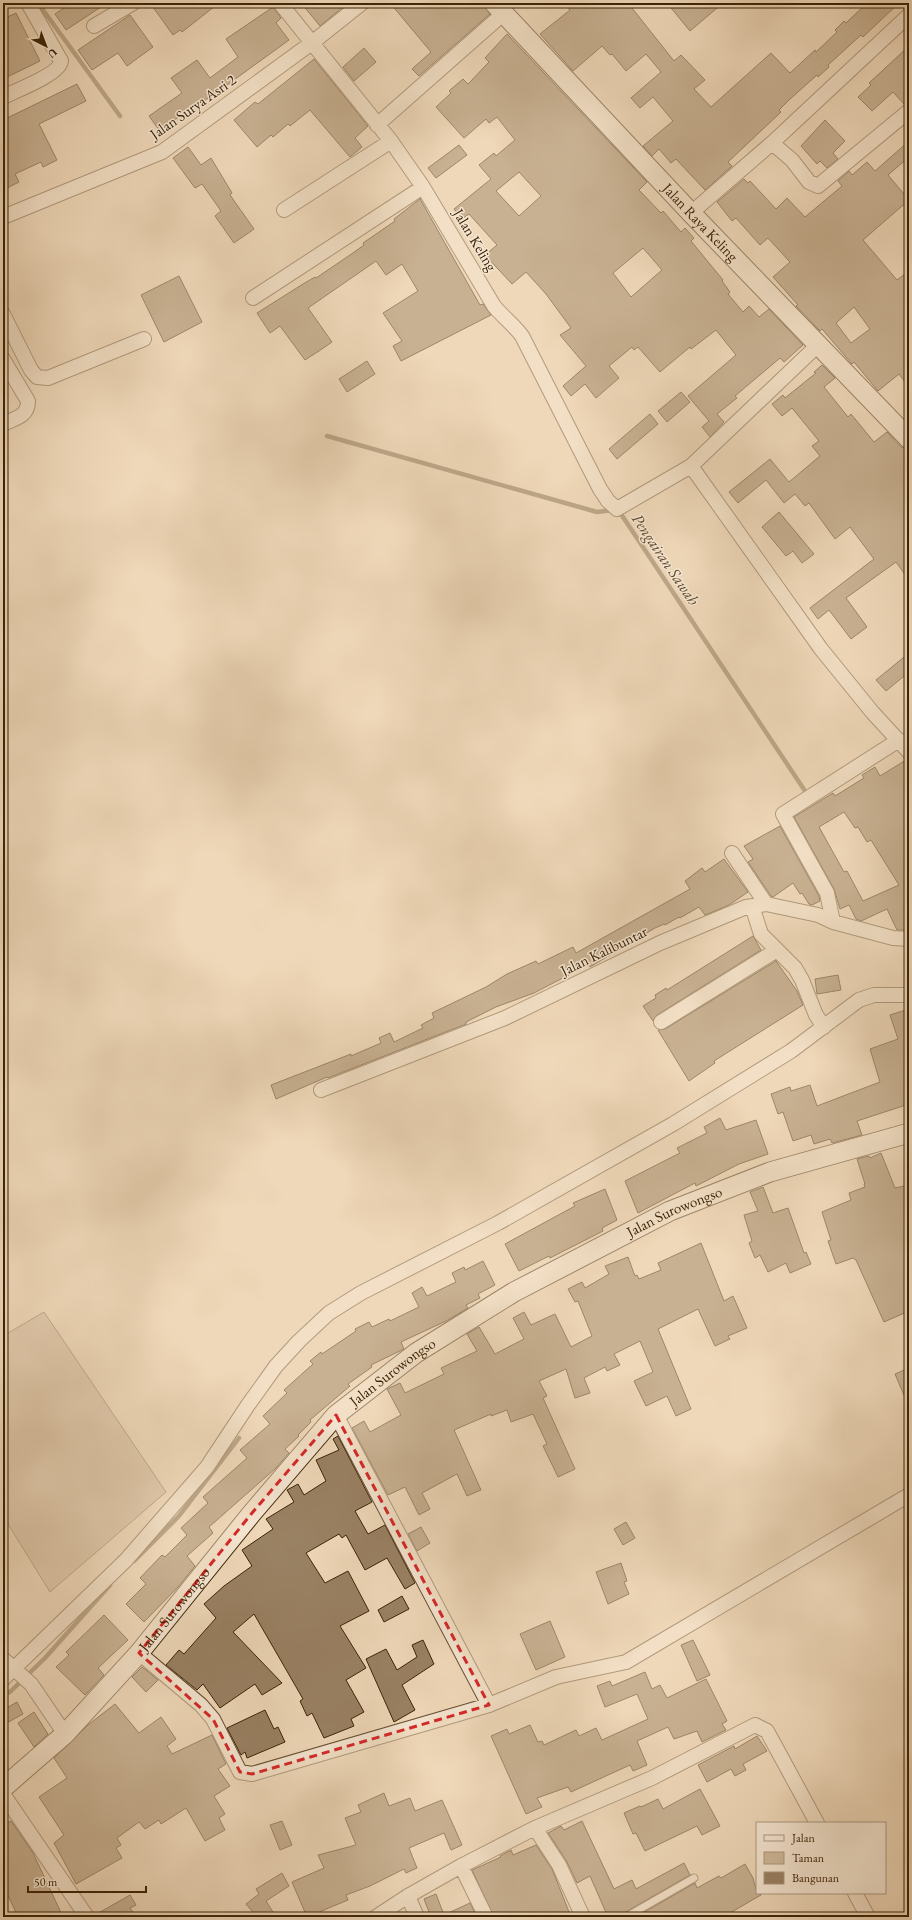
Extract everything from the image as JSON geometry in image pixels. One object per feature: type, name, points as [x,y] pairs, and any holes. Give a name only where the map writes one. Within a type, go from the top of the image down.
[{"type":"street","points":[[3,97],[54,72],[61,64],[28,3]]},
{"type":"street","points":[[94,26],[133,3]]},
{"type":"street","name":"Jalan Keling","points":[[280,3],[313,42],[377,125],[392,141],[423,186],[494,306],[504,318],[515,326],[522,336],[600,489],[608,501],[617,509],[691,466]]},
{"type":"street","name":"Jalan Surya Asri 2","points":[[3,217],[162,152],[313,42],[362,3]]},
{"type":"street","points":[[377,125],[499,8]]},
{"type":"street","name":"Jalan Raya Keling","points":[[499,8],[691,213],[909,439]]},
{"type":"street","points":[[691,213],[772,143],[909,15]]},
{"type":"street","points":[[772,143],[792,160],[809,182],[818,186],[909,111]]},
{"type":"street","points":[[284,210],[392,141]]},
{"type":"street","points":[[253,298],[423,186]]},
{"type":"street","points":[[3,314],[31,370],[37,377],[48,378],[144,339]]},
{"type":"street","points":[[819,344],[691,466],[821,649],[872,713],[909,752]]},
{"type":"street","points":[[3,359],[28,401],[28,408],[24,415],[3,424]]},
{"type":"street","points":[[833,922],[826,894],[783,814],[899,740]]},
{"type":"street","points":[[732,853],[766,904]]},
{"type":"street","name":"Jalan Kalibuntar","points":[[321,1090],[505,1018],[660,943],[753,912],[766,904],[818,915],[833,922],[893,938],[909,939]]},
{"type":"street","points":[[753,912],[761,934],[795,968],[802,980],[820,1021]]},
{"type":"street","points":[[661,1022],[777,950]]},
{"type":"street","points":[[3,1678],[17,1670],[126,1560],[162,1520],[207,1467],[268,1377],[299,1341],[329,1313],[361,1293],[498,1222],[673,1124],[791,1051],[820,1021],[864,997],[874,995],[908,999]]},
{"type":"street","name":"Jalan Surowongso","points":[[3,1788],[65,1734],[139,1653],[252,1513],[336,1415],[416,1353],[514,1292],[670,1211],[770,1172],[909,1133]]},
{"type":"street","points":[[336,1415],[489,1705]]},
{"type":"street","points":[[139,1653],[200,1705],[213,1719],[239,1771],[243,1774],[260,1772],[489,1705],[556,1677],[626,1662],[909,1495]]},
{"type":"street","points":[[3,1660],[17,1670],[31,1684],[65,1734]]},
{"type":"street","points":[[376,1917],[408,1896],[461,1866],[535,1828],[652,1778],[755,1725],[767,1731],[816,1822]]},
{"type":"street","points":[[3,1794],[86,1917]]},
{"type":"street","points":[[535,1828],[559,1865],[583,1917]]},
{"type":"street","points":[[461,1866],[486,1917]]},
{"type":"street","points":[[856,1894],[868,1917]]},
{"type":"street","points":[[408,1896],[417,1917]]},
{"type":"lane","points":[[626,1917],[694,1878]]},
{"type":"highlighted area","points":[[336,1415],[489,1705],[252,1774],[240,1772],[213,1719],[139,1653],[252,1513]]},
{"type":"green space","points":[[44,1312],[166,1492],[50,1592],[3,1516],[3,1336]]},
{"type":"building","points":[[71,3],[107,3],[66,30],[55,14]]},
{"type":"building","points":[[150,3],[219,3],[182,32],[180,30],[173,35]]},
{"type":"building","points":[[301,3],[348,3],[320,26]]},
{"type":"building","points":[[390,3],[483,3],[490,14],[419,76],[412,69],[431,52]]},
{"type":"building","points":[[564,3],[628,3],[674,61],[681,55],[705,80],[694,89],[711,107],[771,53],[790,73],[815,50],[816,52],[837,32],[835,30],[844,21],[846,23],[867,3],[899,3],[863,37],[861,35],[828,65],[829,67],[818,77],[817,75],[789,100],[779,110],[781,112],[728,162],[732,166],[705,190],[676,159],[671,163],[659,149],[652,156],[643,146],[673,121],[653,97],[640,108],[631,98],[661,72],[646,54],[626,71],[612,54],[610,55],[602,46],[573,71],[540,34],[570,10]]},
{"type":"building","points":[[667,3],[723,3],[690,31]]},
{"type":"building","points":[[273,7],[281,18],[276,23],[289,40],[216,93],[159,130],[149,116],[182,93],[171,78],[197,60],[210,78],[238,57],[226,39]]},
{"type":"building","points":[[16,13],[40,61],[3,79],[3,19]]},
{"type":"building","points":[[130,15],[153,47],[127,66],[118,53],[92,70],[78,50]]},
{"type":"building","points":[[507,34],[647,182],[639,190],[661,213],[663,211],[681,232],[685,228],[694,238],[691,241],[723,280],[722,281],[730,292],[728,294],[743,312],[749,306],[759,317],[769,309],[803,345],[784,362],[780,358],[735,396],[737,398],[717,414],[724,422],[710,437],[702,427],[709,421],[688,396],[736,355],[716,330],[691,349],[690,347],[660,372],[638,347],[634,350],[632,347],[609,366],[619,378],[596,398],[585,384],[571,396],[563,386],[586,366],[560,335],[571,328],[546,294],[526,272],[512,284],[485,255],[497,245],[469,214],[462,219],[454,209],[491,179],[479,165],[494,153],[496,156],[515,140],[497,117],[489,123],[486,119],[464,138],[436,107],[451,93],[449,91],[463,79],[468,84],[489,62],[485,58]],"holes":[[[519,172],[541,196],[519,216],[496,191]],[[643,248],[662,270],[631,297],[613,273]]]},
{"type":"building","points":[[909,46],[909,103],[904,104],[893,92],[872,111],[858,97],[871,85],[869,83]]},
{"type":"building","points":[[364,48],[376,62],[354,81],[343,67]]},
{"type":"building","points":[[314,59],[368,126],[355,138],[362,147],[350,157],[310,110],[290,126],[288,124],[273,137],[271,135],[257,147],[234,120],[255,102],[258,104]]},
{"type":"building","points":[[77,84],[86,101],[39,124],[57,160],[43,167],[41,162],[15,174],[19,182],[3,190],[3,120]]},
{"type":"building","points":[[825,120],[845,141],[833,153],[838,159],[827,168],[820,161],[817,164],[801,146]]},
{"type":"building","points":[[909,141],[909,157],[888,175],[909,200],[863,240],[897,280],[909,271],[909,387],[899,374],[878,391],[854,362],[852,364],[822,329],[820,331],[796,306],[798,305],[773,277],[790,262],[768,238],[760,245],[736,218],[732,221],[717,202],[744,179],[748,183],[750,181],[776,209],[787,198],[805,217],[842,186],[838,181],[849,171],[852,175],[867,162],[875,171]],"holes":[[[854,307],[870,329],[851,343],[836,323]]]},
{"type":"building","points":[[459,145],[467,155],[436,178],[428,168]]},
{"type":"building","points":[[188,147],[201,165],[211,158],[232,193],[230,195],[254,229],[234,243],[215,216],[221,211],[202,184],[195,188],[173,158]]},
{"type":"building","points":[[420,199],[480,305],[483,304],[491,315],[401,361],[393,346],[402,341],[383,313],[418,291],[402,264],[386,275],[376,261],[308,308],[332,342],[319,351],[305,360],[280,326],[270,333],[257,313],[303,284],[315,277],[316,278],[350,255],[364,245],[363,243],[395,221],[394,219]]},
{"type":"building","points":[[179,276],[202,322],[164,342],[141,295]]},
{"type":"building","points":[[367,361],[375,374],[347,392],[339,379]]},
{"type":"building","points":[[822,365],[835,378],[824,387],[848,417],[851,414],[874,442],[887,432],[901,447],[909,450],[909,580],[896,562],[846,598],[867,627],[851,639],[829,610],[818,619],[810,608],[874,559],[850,527],[835,539],[809,503],[805,506],[795,494],[784,503],[766,480],[738,503],[729,492],[770,459],[789,482],[820,456],[812,446],[819,441],[792,408],[782,416],[772,404],[783,395],[785,398],[816,373],[814,372]]},
{"type":"building","points":[[681,392],[690,402],[667,422],[658,411]]},
{"type":"building","points":[[650,414],[658,424],[617,459],[609,449]]},
{"type":"building","points":[[779,512],[814,554],[802,563],[793,551],[786,556],[762,527]]},
{"type":"building","points":[[909,653],[909,672],[886,691],[876,680]]},
{"type":"building","points":[[906,760],[909,760],[909,930],[897,930],[887,909],[861,921],[856,919],[849,905],[840,909],[834,889],[794,817],[833,793],[835,796],[864,778],[862,775],[875,767],[880,776]],"holes":[[[844,812],[855,828],[858,827],[867,842],[871,840],[899,885],[863,901],[847,871],[844,872],[819,827]]]},
{"type":"building","points":[[780,826],[819,896],[820,901],[812,905],[809,904],[802,893],[800,894],[793,883],[773,897],[771,896],[748,862],[753,859],[744,846]]},
{"type":"building","points":[[724,859],[748,892],[729,905],[705,915],[699,907],[680,918],[679,917],[665,925],[664,924],[655,928],[590,967],[588,965],[534,993],[496,1007],[466,1022],[466,1024],[328,1078],[327,1077],[276,1099],[271,1085],[351,1054],[351,1056],[381,1043],[379,1038],[390,1033],[394,1042],[423,1028],[421,1025],[434,1018],[432,1013],[486,987],[507,974],[536,961],[538,964],[573,947],[576,953],[690,889],[685,881],[702,868],[705,872]]},
{"type":"building","points":[[753,936],[761,950],[657,1015],[653,1021],[643,1006],[656,998],[655,995],[666,988],[667,990]]},
{"type":"building","points":[[776,961],[797,991],[803,1005],[714,1061],[715,1063],[689,1081],[658,1030],[665,1029]]},
{"type":"building","points":[[838,975],[841,990],[817,994],[815,979]]},
{"type":"building","points":[[909,1009],[909,1104],[857,1121],[862,1135],[832,1143],[830,1139],[814,1144],[811,1135],[793,1141],[783,1112],[778,1114],[771,1094],[790,1087],[791,1091],[810,1085],[817,1106],[880,1082],[870,1049],[898,1039],[890,1015]]},
{"type":"building","points":[[720,1118],[726,1130],[756,1120],[768,1154],[739,1164],[696,1186],[695,1183],[638,1213],[625,1181],[680,1153],[677,1148],[707,1133],[704,1127]]},
{"type":"building","points":[[881,1153],[895,1188],[909,1185],[909,1311],[884,1322],[856,1260],[853,1258],[836,1264],[828,1241],[831,1240],[822,1212],[851,1200],[849,1193],[865,1187],[857,1159],[869,1156],[870,1158]]},
{"type":"building","points":[[763,1187],[773,1213],[788,1208],[804,1253],[806,1252],[811,1264],[790,1273],[786,1263],[768,1272],[760,1255],[755,1258],[749,1243],[752,1241],[744,1215],[758,1211],[750,1192]]},
{"type":"building","points":[[605,1189],[617,1220],[602,1228],[603,1231],[550,1258],[549,1256],[519,1271],[505,1244],[575,1206],[573,1203]]},
{"type":"building","points":[[701,1243],[724,1301],[733,1296],[747,1328],[728,1336],[730,1339],[715,1346],[698,1309],[658,1329],[691,1409],[676,1416],[667,1396],[646,1406],[634,1381],[653,1372],[640,1341],[614,1354],[620,1365],[607,1371],[605,1367],[584,1378],[590,1393],[575,1398],[566,1369],[539,1381],[547,1396],[543,1398],[575,1469],[558,1477],[543,1446],[547,1444],[533,1414],[511,1422],[507,1410],[491,1416],[491,1414],[454,1430],[481,1490],[467,1496],[457,1474],[422,1493],[430,1509],[419,1515],[405,1487],[388,1495],[352,1428],[364,1421],[370,1432],[401,1415],[387,1389],[400,1383],[405,1393],[444,1374],[441,1368],[477,1351],[467,1334],[479,1327],[495,1354],[524,1339],[513,1318],[524,1312],[531,1325],[555,1314],[571,1347],[592,1336],[578,1301],[575,1302],[568,1289],[582,1282],[585,1288],[609,1274],[605,1266],[628,1257],[635,1276],[637,1275],[639,1279],[661,1270],[658,1263]]},
{"type":"building","points":[[483,1261],[495,1285],[478,1294],[480,1298],[466,1305],[468,1308],[446,1321],[401,1342],[404,1349],[371,1365],[372,1367],[348,1384],[350,1386],[310,1420],[311,1422],[298,1435],[299,1436],[285,1449],[289,1453],[276,1468],[209,1527],[213,1533],[187,1556],[195,1566],[177,1588],[144,1622],[126,1604],[146,1584],[140,1578],[162,1555],[165,1557],[187,1535],[181,1528],[208,1503],[203,1497],[247,1458],[240,1450],[270,1424],[263,1416],[287,1393],[284,1390],[313,1364],[310,1361],[321,1352],[322,1354],[356,1331],[355,1329],[369,1322],[372,1327],[389,1319],[390,1321],[419,1307],[412,1293],[422,1287],[427,1296],[456,1282],[452,1273],[464,1267],[465,1270]]},
{"type":"building","points":[[909,1368],[909,1407],[895,1374]]},
{"type":"building","points":[[338,1436],[372,1502],[355,1511],[368,1534],[385,1525],[415,1583],[405,1589],[387,1558],[365,1570],[346,1535],[342,1538],[339,1534],[306,1553],[325,1583],[348,1571],[369,1611],[340,1626],[366,1668],[346,1680],[364,1712],[351,1719],[354,1726],[324,1738],[312,1713],[307,1716],[300,1701],[303,1699],[254,1614],[233,1632],[282,1683],[262,1695],[255,1684],[220,1708],[203,1684],[197,1690],[166,1665],[179,1650],[184,1654],[216,1618],[204,1604],[224,1586],[252,1566],[242,1550],[273,1529],[266,1519],[294,1502],[287,1490],[298,1484],[304,1495],[326,1481],[316,1460],[339,1450],[333,1439]]},
{"type":"building","points":[[626,1522],[635,1538],[623,1545],[614,1529]]},
{"type":"building","points":[[421,1527],[430,1543],[417,1551],[408,1534]]},
{"type":"building","points":[[621,1563],[627,1581],[624,1582],[629,1594],[608,1604],[596,1572]]},
{"type":"building","points":[[402,1596],[409,1609],[384,1622],[378,1610]]},
{"type":"building","points":[[104,1615],[128,1640],[98,1668],[104,1675],[85,1695],[56,1667],[69,1655],[66,1652]]},
{"type":"building","points":[[550,1621],[565,1657],[536,1670],[520,1634]]},
{"type":"building","points":[[423,1640],[434,1664],[402,1685],[415,1710],[394,1722],[366,1659],[386,1649],[397,1670],[417,1657],[412,1645]]},
{"type":"building","points":[[693,1640],[710,1675],[697,1681],[681,1645]]},
{"type":"building","points":[[142,1667],[158,1680],[146,1692],[132,1677]]},
{"type":"building","points":[[645,1672],[652,1689],[660,1685],[667,1698],[706,1679],[727,1721],[722,1724],[726,1730],[702,1742],[697,1731],[674,1739],[668,1727],[637,1741],[647,1765],[633,1771],[630,1765],[571,1792],[568,1787],[537,1798],[542,1807],[526,1814],[491,1736],[507,1729],[509,1734],[530,1725],[538,1742],[542,1741],[544,1745],[576,1730],[579,1736],[596,1728],[602,1740],[648,1719],[637,1694],[605,1707],[597,1686],[610,1681],[612,1686]]},
{"type":"building","points":[[17,1702],[23,1714],[3,1725],[3,1710]]},
{"type":"building","points":[[115,1704],[139,1733],[161,1717],[176,1739],[167,1746],[172,1754],[212,1735],[226,1764],[218,1769],[230,1786],[214,1796],[225,1814],[219,1818],[225,1830],[205,1841],[186,1808],[161,1824],[159,1820],[145,1829],[139,1822],[117,1838],[121,1845],[116,1848],[122,1858],[76,1884],[54,1843],[64,1835],[39,1797],[67,1778],[54,1758],[88,1725]]},
{"type":"building","points":[[265,1710],[274,1729],[278,1727],[285,1742],[247,1758],[245,1752],[241,1755],[227,1728]]},
{"type":"building","points":[[34,1712],[48,1734],[34,1747],[18,1723]]},
{"type":"building","points":[[757,1736],[767,1751],[743,1764],[746,1770],[735,1776],[731,1769],[707,1782],[698,1765],[734,1746],[735,1749]]},
{"type":"building","points":[[700,1789],[720,1826],[702,1835],[697,1826],[645,1851],[636,1833],[633,1834],[624,1813],[658,1799],[663,1809]]},
{"type":"building","points":[[384,1793],[389,1806],[410,1798],[415,1811],[442,1800],[462,1845],[451,1850],[444,1833],[409,1848],[417,1868],[406,1873],[404,1869],[370,1886],[346,1895],[348,1900],[319,1912],[322,1917],[307,1917],[292,1882],[324,1868],[318,1855],[356,1845],[345,1818],[361,1812],[358,1805]]},
{"type":"building","points":[[11,1821],[33,1853],[63,1917],[18,1917],[6,1891],[3,1892],[3,1825]]},
{"type":"building","points":[[282,1821],[292,1845],[280,1850],[270,1825]]},
{"type":"building","points":[[582,1821],[614,1889],[632,1880],[636,1889],[684,1863],[690,1875],[624,1913],[621,1917],[608,1917],[590,1876],[577,1883],[566,1860],[548,1833],[561,1826],[564,1830]]},
{"type":"building","points":[[536,1845],[552,1869],[571,1917],[494,1917],[472,1870],[501,1857],[500,1856],[511,1850],[513,1855]]},
{"type":"building","points":[[745,1864],[753,1878],[756,1894],[761,1895],[723,1917],[636,1917],[695,1883],[697,1888],[719,1876],[721,1878]]},
{"type":"building","points":[[282,1873],[289,1886],[266,1901],[276,1917],[257,1917],[246,1904],[259,1894],[256,1889]]},
{"type":"building","points":[[436,1894],[444,1915],[470,1903],[477,1917],[431,1917],[424,1899]]},
{"type":"building","points":[[130,1895],[136,1905],[130,1908],[136,1917],[95,1917],[95,1915]]},
{"type":"waterway","points":[[38,3],[120,116]]},
{"type":"waterway","name":"Pengairan Sawah","points":[[327,436],[597,512],[613,510]]},
{"type":"waterway","name":"Pengairan Sawah","points":[[619,511],[807,794]]},
{"type":"waterway","points":[[134,1561],[179,1516],[239,1438]]},
{"type":"waterway","points":[[3,1696],[11,1691],[45,1658],[110,1585]]}]
